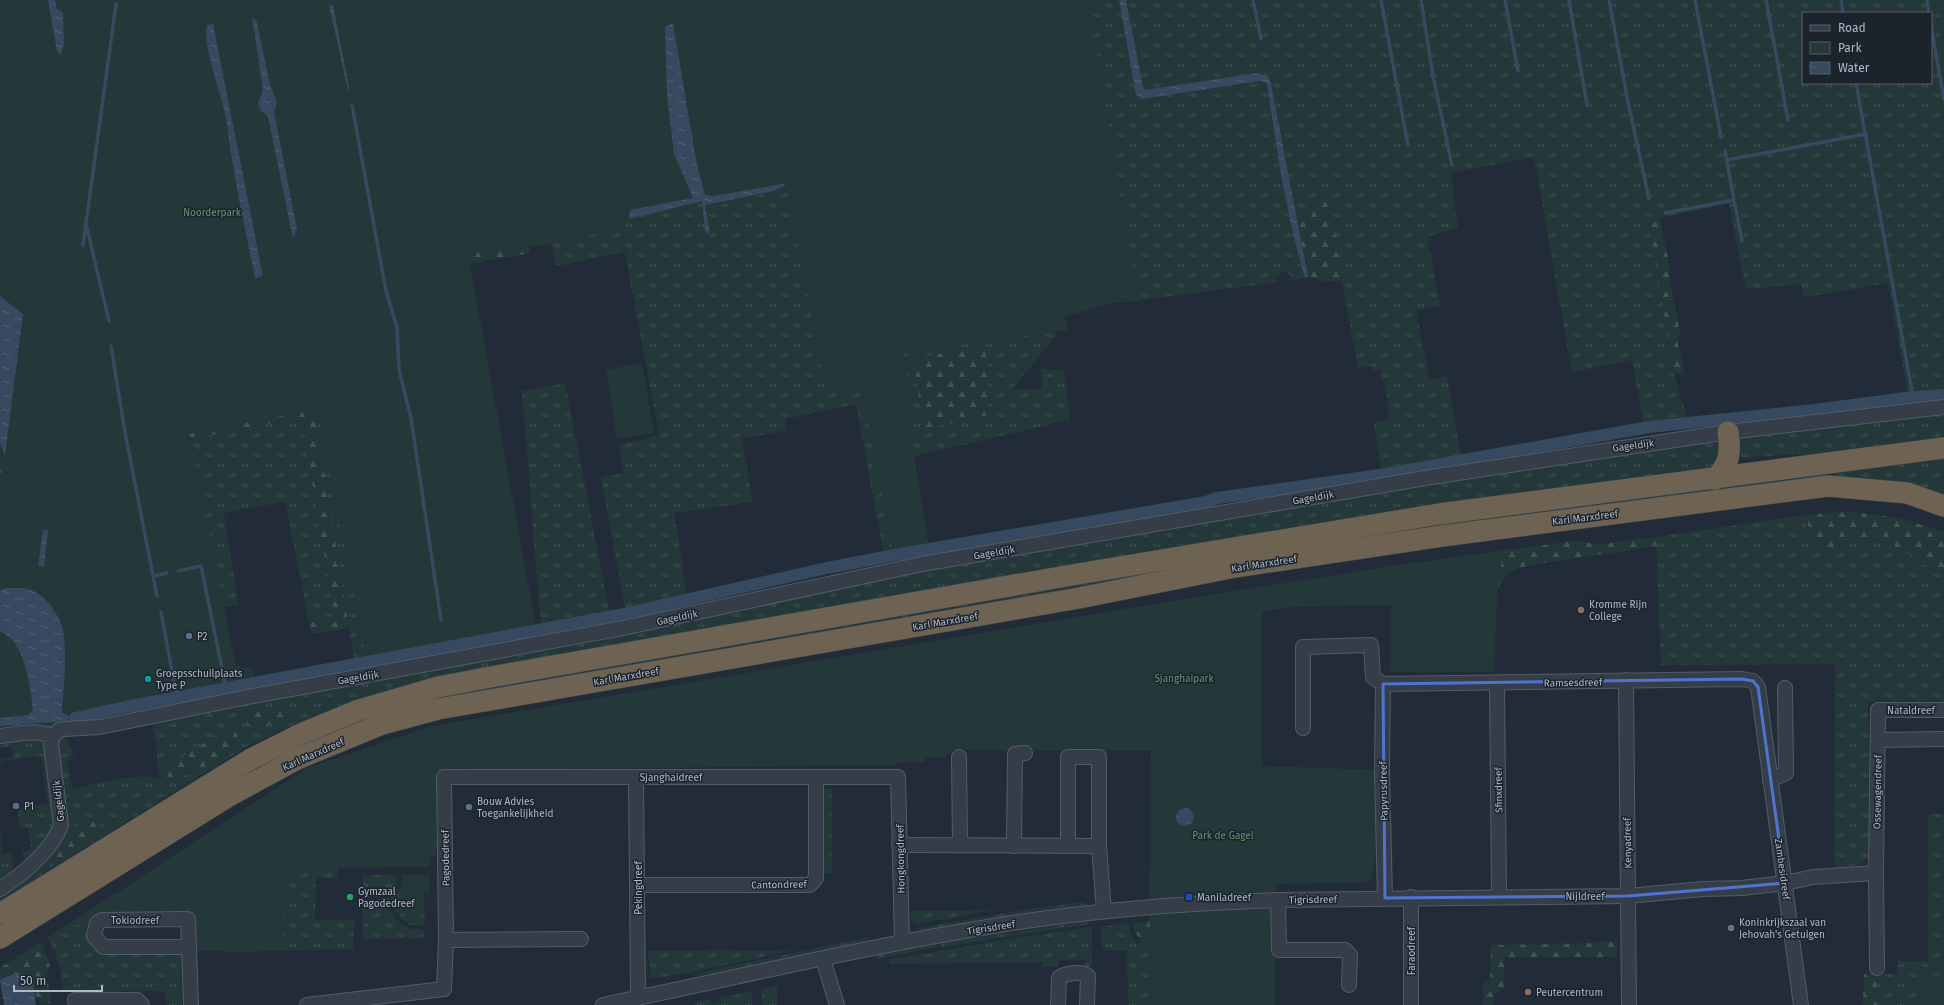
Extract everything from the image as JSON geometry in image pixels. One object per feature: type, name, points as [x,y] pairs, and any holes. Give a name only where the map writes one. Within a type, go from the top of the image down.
[{"type":"highway","points":[[1729,441],[1744,465],[1763,473]]},
{"type":"highway","points":[[1715,479],[1722,472],[1729,441]]},
{"type":"highway","name":"Karl Marxdreef","points":[[0,914],[250,760],[301,734],[359,710],[438,687],[1072,575],[1439,514],[1763,473],[1944,448]]},
{"type":"highway","name":"Karl Marxdreef","points":[[0,938],[229,796],[297,759],[382,724],[438,709],[1071,599],[1235,567],[1442,536],[1828,486],[1907,493],[1944,506]]},
{"type":"street","name":"Gageldijk","points":[[0,888],[11,881],[43,853],[58,834],[61,825],[51,744],[53,736],[59,730],[100,727],[242,698],[618,629],[922,564],[1495,466],[1729,441],[1944,407]]},
{"type":"street","points":[[1303,728],[1303,647],[1371,645],[1373,678],[1388,684]]},
{"type":"street","name":"Ramsesdreef","points":[[1388,684],[1742,679],[1753,681]]},
{"type":"street","name":"Kenyadreef","points":[[1626,680],[1629,1005]]},
{"type":"street","name":"Zambesidreef","points":[[1753,681],[1758,687],[1801,1005]]},
{"type":"street","name":"Sfinxdreef","points":[[1498,683],[1500,896]]},
{"type":"street","name":"Papyrusdreef","points":[[1385,898],[1382,770],[1388,684]]},
{"type":"street","points":[[1770,780],[1786,773],[1785,688]]},
{"type":"street","name":"Nataldreef","points":[[1878,710],[1944,710]]},
{"type":"street","name":"Ossewagendreef","points":[[1877,968],[1876,873],[1878,710]]},
{"type":"street","points":[[0,736],[36,732],[53,736]]},
{"type":"street","points":[[1878,740],[1944,739]]},
{"type":"street","points":[[1014,846],[1015,754],[1025,753]]},
{"type":"street","points":[[959,757],[960,845]]},
{"type":"street","points":[[1068,846],[1068,757],[1099,757],[1099,846],[1104,911]]},
{"type":"street","name":"Sjanghaidreef","points":[[444,777],[898,777]]},
{"type":"street","name":"Pagodedreef","points":[[353,1002],[444,989],[446,940],[444,777]]},
{"type":"street","name":"Pekingdreef","points":[[636,777],[638,998]]},
{"type":"street","name":"Cantondreef","points":[[638,885],[810,885],[816,878],[816,777]]},
{"type":"street","name":"Hongkongdreef","points":[[898,777],[902,942]]},
{"type":"street","points":[[899,845],[1099,846]]},
{"type":"street","points":[[1785,883],[1813,877],[1876,873]]},
{"type":"street","name":"Nijldreef","points":[[1385,898],[1628,896],[1703,889],[1742,888],[1785,883]]},
{"type":"street","name":"Faraodreef","points":[[1411,897],[1411,1005]]},
{"type":"street","name":"Tigrisdreef","points":[[603,1005],[902,942],[1001,925],[1104,911],[1229,901],[1385,898]]},
{"type":"street","points":[[1278,900],[1279,950],[1345,950],[1350,955],[1349,985]]},
{"type":"street","name":"Tokiodreef","points":[[188,947],[102,947],[94,936],[97,923],[102,920],[188,919],[188,947],[192,1005]]},
{"type":"street","points":[[446,940],[581,939]]},
{"type":"street","points":[[823,959],[837,1005]]},
{"type":"street","points":[[1058,1005],[1059,978],[1064,974],[1084,973],[1088,976],[1087,1005]]},
{"type":"street","points":[[76,1005],[75,1000],[137,1000],[142,1005]]},
{"type":"street","points":[[307,1005],[353,1002]]},
{"type":"highlighted area","points":[[1742,679],[1753,681],[1758,687],[1785,883],[1628,896],[1385,898],[1383,684]]},
{"type":"green space","name":"Noorderpark","points":[[0,0],[1088,0],[1136,288],[1110,303],[1064,317],[1068,330],[904,352],[913,456],[930,551],[894,558],[862,388],[826,392],[788,192],[702,201],[629,219],[575,241],[468,254],[539,644],[370,675],[317,409],[189,434],[242,698],[72,728],[63,737],[0,745]]},
{"type":"green space","points":[[778,0],[913,555],[885,560],[856,404],[785,419],[787,430],[742,439],[753,502],[674,513],[688,603],[626,614],[601,477],[624,473],[619,445],[659,435],[625,252],[557,266],[550,241],[457,254],[444,650],[355,666],[313,402],[179,426],[164,407],[436,229]]},
{"type":"green space","points":[[836,0],[1054,327],[1056,336],[1011,390],[1042,389],[1041,369],[1064,370],[1070,420],[914,456],[930,551],[922,553]]},
{"type":"green space","points":[[1086,0],[1119,0],[1136,95],[1142,99],[1260,81],[1267,83],[1282,181],[1292,230],[1305,278],[1287,281],[1291,276],[1284,270],[1276,279],[1279,282],[1110,303]]},
{"type":"green space","points":[[1126,0],[1255,0],[1259,16],[1256,0],[1944,0],[1944,398],[1909,402],[1888,283],[1804,297],[1801,284],[1746,289],[1729,204],[1649,220],[1673,371],[1689,425],[1645,432],[1632,360],[1572,372],[1534,157],[1451,173],[1458,228],[1427,237],[1440,306],[1416,310],[1429,379],[1447,377],[1462,462],[1382,476],[1374,423],[1389,420],[1387,397],[1380,370],[1374,371],[1371,366],[1358,368],[1343,286],[1331,201],[1294,209],[1271,84],[1268,76],[1257,73],[1145,90],[1143,88]]},
{"type":"green space","points":[[1331,200],[1342,281],[1324,281],[1308,277],[1294,209]]},
{"type":"green space","points":[[1659,218],[1670,267],[1670,282],[1680,333],[1677,339],[1685,376],[1673,371],[1649,220]]},
{"type":"green space","points":[[528,240],[531,253],[459,266],[457,254]]},
{"type":"green space","points":[[986,347],[989,415],[924,429],[913,358]]},
{"type":"green space","points":[[642,363],[654,433],[617,439],[606,370]]},
{"type":"green space","points":[[565,383],[611,619],[544,632],[541,625],[522,391]]},
{"type":"green space","points":[[313,401],[349,628],[311,634],[309,623],[335,617],[301,417],[191,439],[230,665],[253,669],[254,686],[225,692],[179,426]]},
{"type":"green space","points":[[1944,414],[1944,441],[1829,456],[1796,454],[1742,458],[1738,454],[1739,436]]},
{"type":"green space","points":[[301,417],[335,617],[309,623],[285,501],[224,513],[238,605],[220,607],[191,439]]},
{"type":"green space","points":[[1713,439],[1723,445],[1723,455],[1710,472],[320,717],[288,727],[248,746],[102,837],[98,823],[88,821],[75,828],[63,840],[66,830],[57,744],[65,736],[74,754],[67,762],[72,789],[132,777],[155,778],[165,782],[194,772],[227,754],[231,726],[159,772],[153,721],[878,578],[1587,457]]},
{"type":"green space","points":[[1944,455],[1944,495],[1821,482],[415,708],[36,906],[257,762],[401,702],[1408,524]]},
{"type":"green space","points":[[1837,512],[1865,513],[1892,517],[1918,523],[1944,532],[1944,574],[1938,572],[1903,550],[1874,539],[1855,537],[1842,548],[1834,548],[1821,544],[1809,530],[1806,515]]},
{"type":"green space","points":[[1806,515],[1807,527],[1842,548],[1855,537],[1880,541],[1904,550],[1938,572],[1944,574],[1944,701],[1869,701],[1869,856],[1861,863],[1849,867],[1834,867],[1835,664],[1661,665],[1656,537]]},
{"type":"green space","points":[[1656,537],[1657,546],[1531,565],[1513,571],[1505,576],[1497,593],[1494,672],[1484,672],[1479,660],[1385,567],[1573,541],[1600,544]]},
{"type":"green space","name":"Sjanghaipark","points":[[1502,551],[1500,582],[1496,593],[1494,672],[1390,672],[1391,605],[1293,607],[1262,611],[1262,766],[1382,770],[1383,829],[1370,882],[1276,884],[1275,1005],[1149,1005],[1151,751],[951,750],[946,757],[925,757],[925,762],[903,762],[893,765],[483,770],[455,768],[437,771],[435,857],[430,858],[430,867],[294,868],[285,866],[282,951],[194,951],[192,911],[65,927],[307,768],[432,726],[1148,605],[1385,567]]},
{"type":"green space","points":[[290,708],[300,709],[300,711],[263,727],[251,730],[246,722],[256,712]]},
{"type":"green space","points":[[231,726],[237,734],[238,739],[235,746],[228,753],[183,776],[165,782],[159,779],[159,772]]},
{"type":"green space","points":[[423,735],[432,760],[410,772],[407,777],[406,791],[409,806],[418,824],[438,839],[435,857],[430,858],[430,867],[391,865],[386,859],[374,852],[354,848],[338,836],[325,833],[308,837],[298,844],[293,851],[291,863],[294,868],[338,867],[338,878],[316,878],[315,920],[354,920],[353,949],[227,952],[225,867],[273,866],[278,863],[276,853],[266,833],[245,842],[231,852],[210,859],[202,866],[195,875],[193,884],[193,911],[105,913],[94,923],[91,929],[91,940],[101,949],[109,952],[181,953],[182,1005],[167,1005],[165,991],[63,992],[61,969],[48,937],[113,895],[118,897],[131,897],[150,889],[158,880],[153,869],[262,801],[293,795],[322,783],[369,774],[377,767],[380,760],[375,746]]},
{"type":"green space","points":[[40,737],[46,744],[56,821],[54,832],[29,859],[24,859],[22,852],[31,850],[28,828],[20,829],[17,807],[48,804],[41,756],[1,761],[0,767],[0,759],[13,757],[12,746],[0,748],[0,740]]},
{"type":"green space","points":[[821,789],[832,789],[832,873],[821,873]]},
{"type":"green space","points":[[1928,814],[1944,814],[1944,1005],[1877,1005],[1877,974],[1897,974],[1898,961],[1928,961]]},
{"type":"green space","points":[[92,820],[98,823],[102,837],[53,867],[54,860],[49,855],[63,839],[80,824]]},
{"type":"green space","points":[[0,831],[3,854],[12,853],[13,869],[0,882]]},
{"type":"green space","points":[[49,855],[54,860],[53,867],[0,902],[0,894]]},
{"type":"green space","points":[[403,874],[429,875],[429,893],[424,893],[424,909],[410,907],[397,892],[402,885]]},
{"type":"green space","points":[[363,875],[397,875],[396,882],[390,892],[381,896],[363,898]]},
{"type":"green space","points":[[397,892],[410,907],[424,909],[425,925],[409,925],[385,900]]},
{"type":"green space","points":[[362,900],[378,901],[382,903],[400,923],[410,929],[424,930],[424,938],[363,939]]},
{"type":"green space","points":[[1084,902],[1085,905],[986,919],[919,931],[919,928],[1028,909]]},
{"type":"green space","points":[[993,910],[917,924],[911,920],[911,911]]},
{"type":"green space","points":[[1163,920],[1141,942],[1134,930],[1133,923]]},
{"type":"green space","points":[[1089,921],[1089,924],[941,947],[940,943]]},
{"type":"green space","points":[[1128,923],[1132,937],[1137,945],[1152,931],[1260,1005],[1128,1005],[1127,951],[1102,950],[1101,927]]},
{"type":"green space","points":[[1092,927],[1092,965],[1088,968],[1085,968],[1084,960],[1059,960],[1058,967],[1043,967],[1043,962],[890,964],[889,960],[1008,939]]},
{"type":"green space","points":[[867,937],[868,941],[715,974],[695,976],[694,974]]},
{"type":"green space","points":[[1600,941],[1617,942],[1617,957],[1504,958],[1504,989],[1494,994],[1494,1005],[1483,1005],[1483,984],[1490,980],[1491,945],[1597,943]]},
{"type":"green space","points":[[41,942],[50,966],[46,978],[52,996],[50,1003],[42,1004],[35,995],[31,976],[0,980],[0,968]]},
{"type":"green space","points":[[937,943],[937,947],[877,959],[876,955]]},
{"type":"green space","points":[[794,950],[683,974],[651,978],[648,951]]},
{"type":"green space","points":[[1864,974],[1877,974],[1877,1005],[1863,1005]]},
{"type":"green space","points":[[1943,974],[1944,1005],[1917,1005],[1915,1001],[1924,982]]},
{"type":"green space","points":[[777,986],[777,1005],[762,1005],[762,989]]},
{"type":"green space","points":[[752,991],[752,1005],[694,1005],[693,1003],[711,999],[712,1004],[719,1003],[718,998]]},
{"type":"water","points":[[48,0],[55,0],[57,9],[63,13],[64,43],[61,55],[57,51]]},
{"type":"water","points":[[1119,0],[1126,0],[1143,87],[1145,90],[1257,73],[1268,76],[1271,84],[1308,277],[1305,278],[1292,230],[1278,157],[1267,83],[1260,81],[1142,99],[1136,95]]},
{"type":"water","points":[[329,5],[333,5],[349,87],[348,91]]},
{"type":"water","points":[[252,17],[257,22],[270,85],[277,102],[274,112],[297,229],[293,239],[268,116],[261,111],[258,104],[263,90]]},
{"type":"water","points":[[673,23],[696,160],[705,195],[713,196],[788,183],[774,191],[705,205],[710,234],[705,231],[702,201],[629,219],[630,210],[693,198],[674,154],[667,95],[665,27]]},
{"type":"water","points":[[213,24],[263,276],[255,278],[232,163],[225,114],[210,60],[206,35],[207,25]]},
{"type":"water","points":[[0,296],[23,314],[5,455],[0,443]]},
{"type":"water","points":[[43,530],[48,530],[44,567],[38,566]]},
{"type":"water","points":[[9,588],[27,589],[38,593],[50,606],[60,621],[65,646],[62,709],[63,713],[69,716],[68,721],[0,726],[0,718],[28,715],[33,709],[28,676],[21,654],[8,636],[0,631],[0,590]]},
{"type":"water","points":[[1185,808],[1191,811],[1194,817],[1191,823],[1185,826],[1179,823],[1176,817],[1179,811]]},
{"type":"water","points":[[19,973],[32,976],[36,1005],[4,1005],[0,980]]},
{"type":"waterway","points":[[1253,0],[1261,39]]},
{"type":"waterway","points":[[1381,0],[1408,145]]},
{"type":"waterway","points":[[1421,0],[1433,76],[1452,165]]},
{"type":"waterway","points":[[1505,0],[1518,71]]},
{"type":"waterway","points":[[1569,0],[1587,105]]},
{"type":"waterway","points":[[1609,0],[1628,102],[1649,199]]},
{"type":"waterway","points":[[1695,0],[1721,137]]},
{"type":"waterway","points":[[1766,0],[1788,120]]},
{"type":"waterway","points":[[1841,0],[1843,12]]},
{"type":"waterway","points":[[1927,0],[1929,12]]},
{"type":"waterway","points":[[83,245],[116,4]]},
{"type":"waterway","points":[[1932,31],[1944,99]]},
{"type":"waterway","points":[[1856,84],[1913,397]]},
{"type":"waterway","points":[[352,105],[386,291],[397,327],[399,370],[411,418],[441,620]]},
{"type":"waterway","points":[[1727,160],[1866,134]]},
{"type":"waterway","points":[[1725,151],[1734,200]]},
{"type":"waterway","points":[[1665,213],[1734,200],[1742,241]]},
{"type":"waterway","points":[[86,224],[109,321]]},
{"type":"waterway","points":[[111,346],[125,432],[157,596]]},
{"type":"waterway","points":[[75,718],[125,707],[619,615],[827,568],[906,553],[1206,502],[1217,498],[1380,475],[1649,427],[1815,410],[1913,397],[1944,395]]},
{"type":"waterway","points":[[178,571],[201,566],[226,688]]},
{"type":"waterway","points":[[154,576],[167,573]]},
{"type":"waterway","points":[[161,612],[177,698]]},
{"type":"place","name":"Kromme Rijn College","points":[[1581,610]]},
{"type":"place","name":"P2","points":[[189,636]]},
{"type":"place","name":"Groepsschuilplaats Type P","points":[[148,679]]},
{"type":"place","name":"P1","points":[[16,806]]},
{"type":"place","name":"Bouw Advies Toegankelijkheid","points":[[469,807]]},
{"type":"place","name":"Gymzaal Pagodedreef","points":[[350,897]]},
{"type":"place","name":"Maniladreef","points":[[1189,897]]},
{"type":"place","name":"Koninkrijkszaal van Jehovah's Getuigen","points":[[1731,928]]},
{"type":"place","name":"Peutercentrum","points":[[1528,992]]},
{"type":"park label","name":"Park de Gagel","points":[[1223,835]]}]
